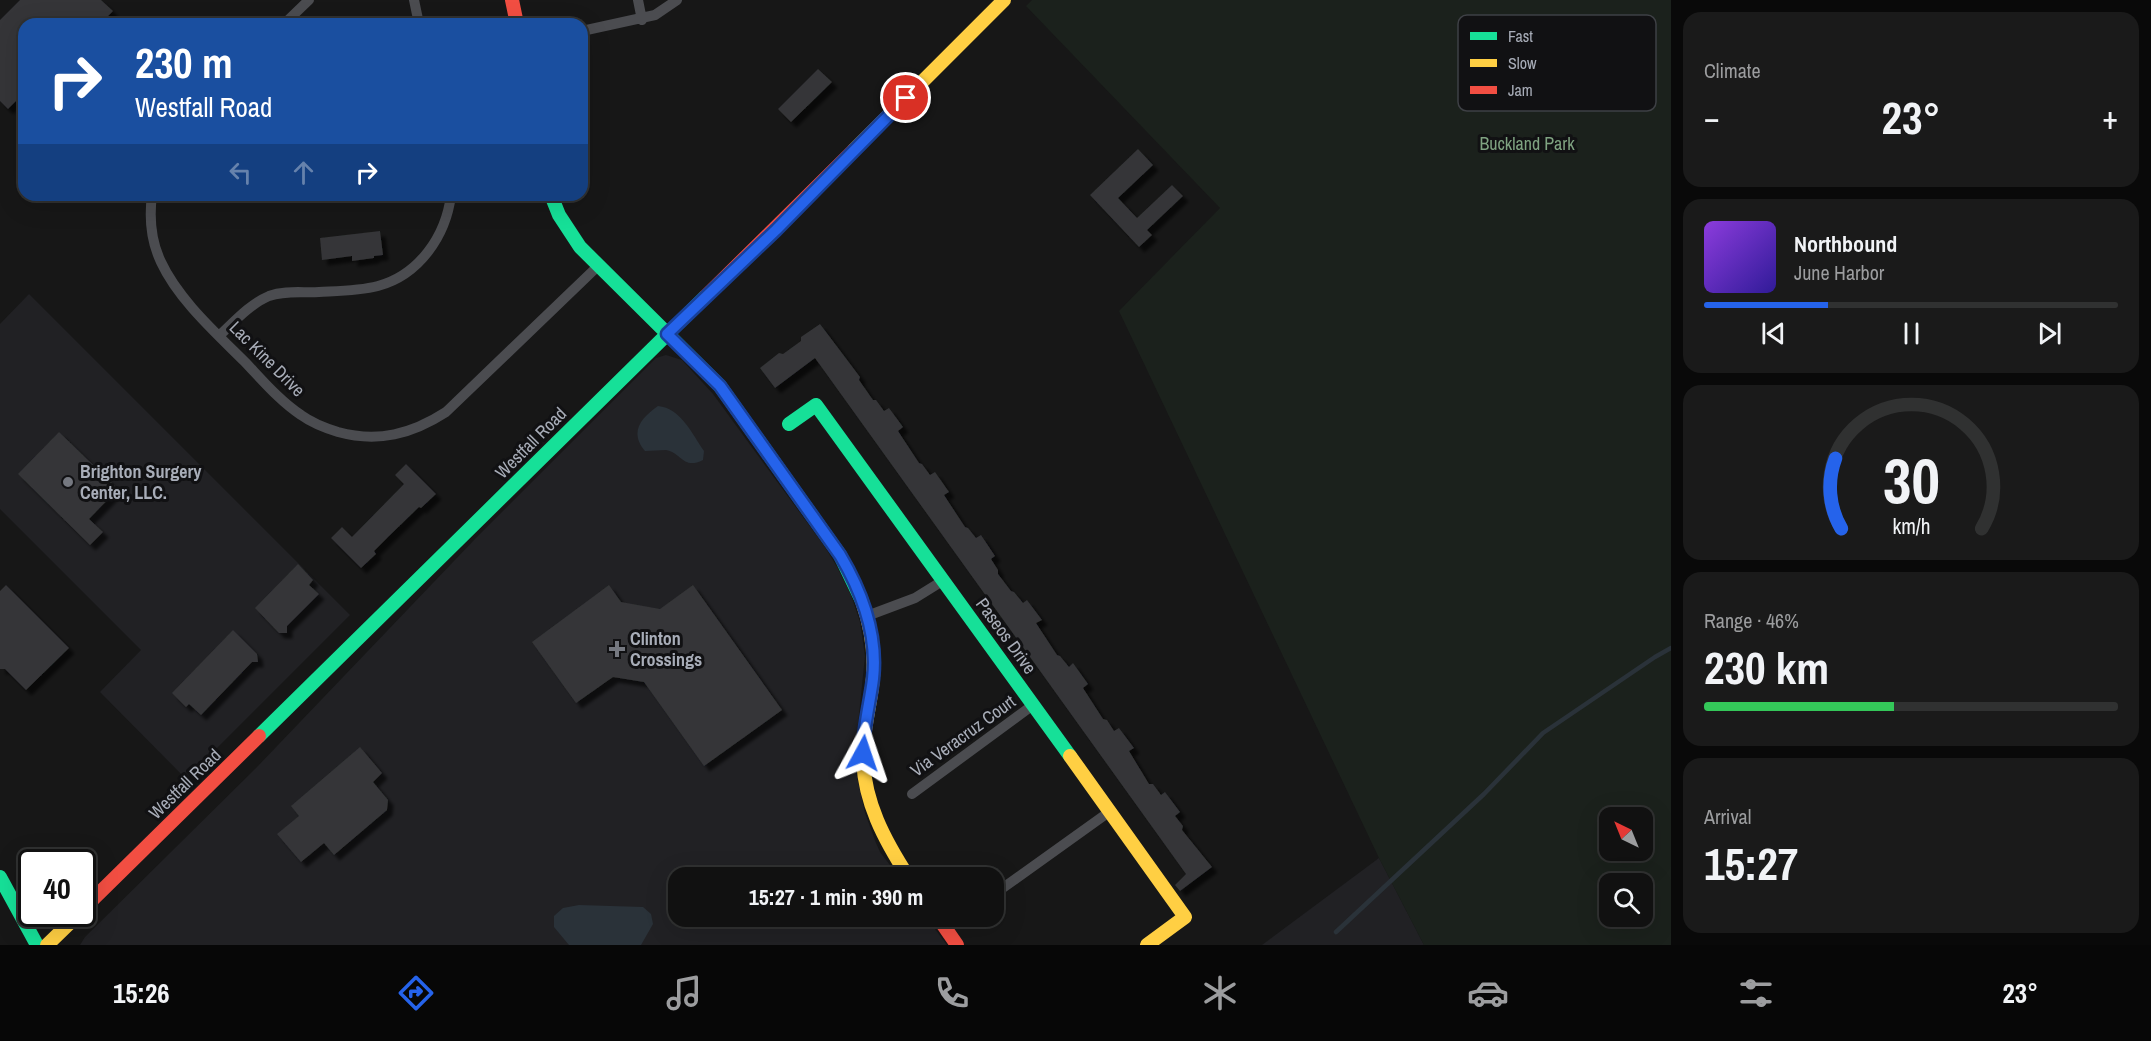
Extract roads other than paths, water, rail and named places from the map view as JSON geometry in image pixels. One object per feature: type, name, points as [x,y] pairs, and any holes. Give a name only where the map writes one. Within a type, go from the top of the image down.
[{"type":"street","points":[[290,18],[309,0]]},
{"type":"street","points":[[414,0],[418,18]]},
{"type":"street","points":[[512,0],[516,18]]},
{"type":"street","points":[[638,0],[642,20]]},
{"type":"street","points":[[588,30],[642,20],[664,11],[677,0]]},
{"type":"street","name":"Westfall Road","points":[[96,896],[667,334],[776,230],[1004,0]]},
{"type":"street","name":"Lac Kine Drive","points":[[152,201],[151,226],[154,246],[161,263],[181,294],[273,391],[302,416],[322,426],[352,435],[392,436],[419,428],[434,420],[459,402],[598,266]]},
{"type":"street","points":[[219,336],[249,309],[268,296],[359,290],[399,278],[431,249],[443,228],[450,201]]},
{"type":"street","points":[[554,201],[567,229],[580,247],[720,386],[840,555],[853,577],[867,616],[873,644],[874,661],[863,740],[866,784],[873,814],[882,835],[902,867]]},
{"type":"street","name":"Paseos Drive","points":[[789,424],[816,405],[1185,917],[1147,945]]},
{"type":"street","points":[[867,616],[915,598],[944,580]]},
{"type":"street","name":"Via Veracruz Court","points":[[912,794],[1034,705]]},
{"type":"street","points":[[1004,887],[1109,812]]},
{"type":"street","points":[[0,877],[37,945]]},
{"type":"street","points":[[47,945],[66,927]]},
{"type":"street","points":[[945,927],[957,945]]},
{"type":"waterway","points":[[1336,932],[1484,794],[1543,733],[1671,648]]},
{"type":"place","name":"Brighton Surgery Center, LLC.","points":[[68,482]]},
{"type":"place","name":"Clinton Crossings","points":[[617,649]]},
{"type":"park label","name":"Buckland Park","points":[[1527,144]]}]
